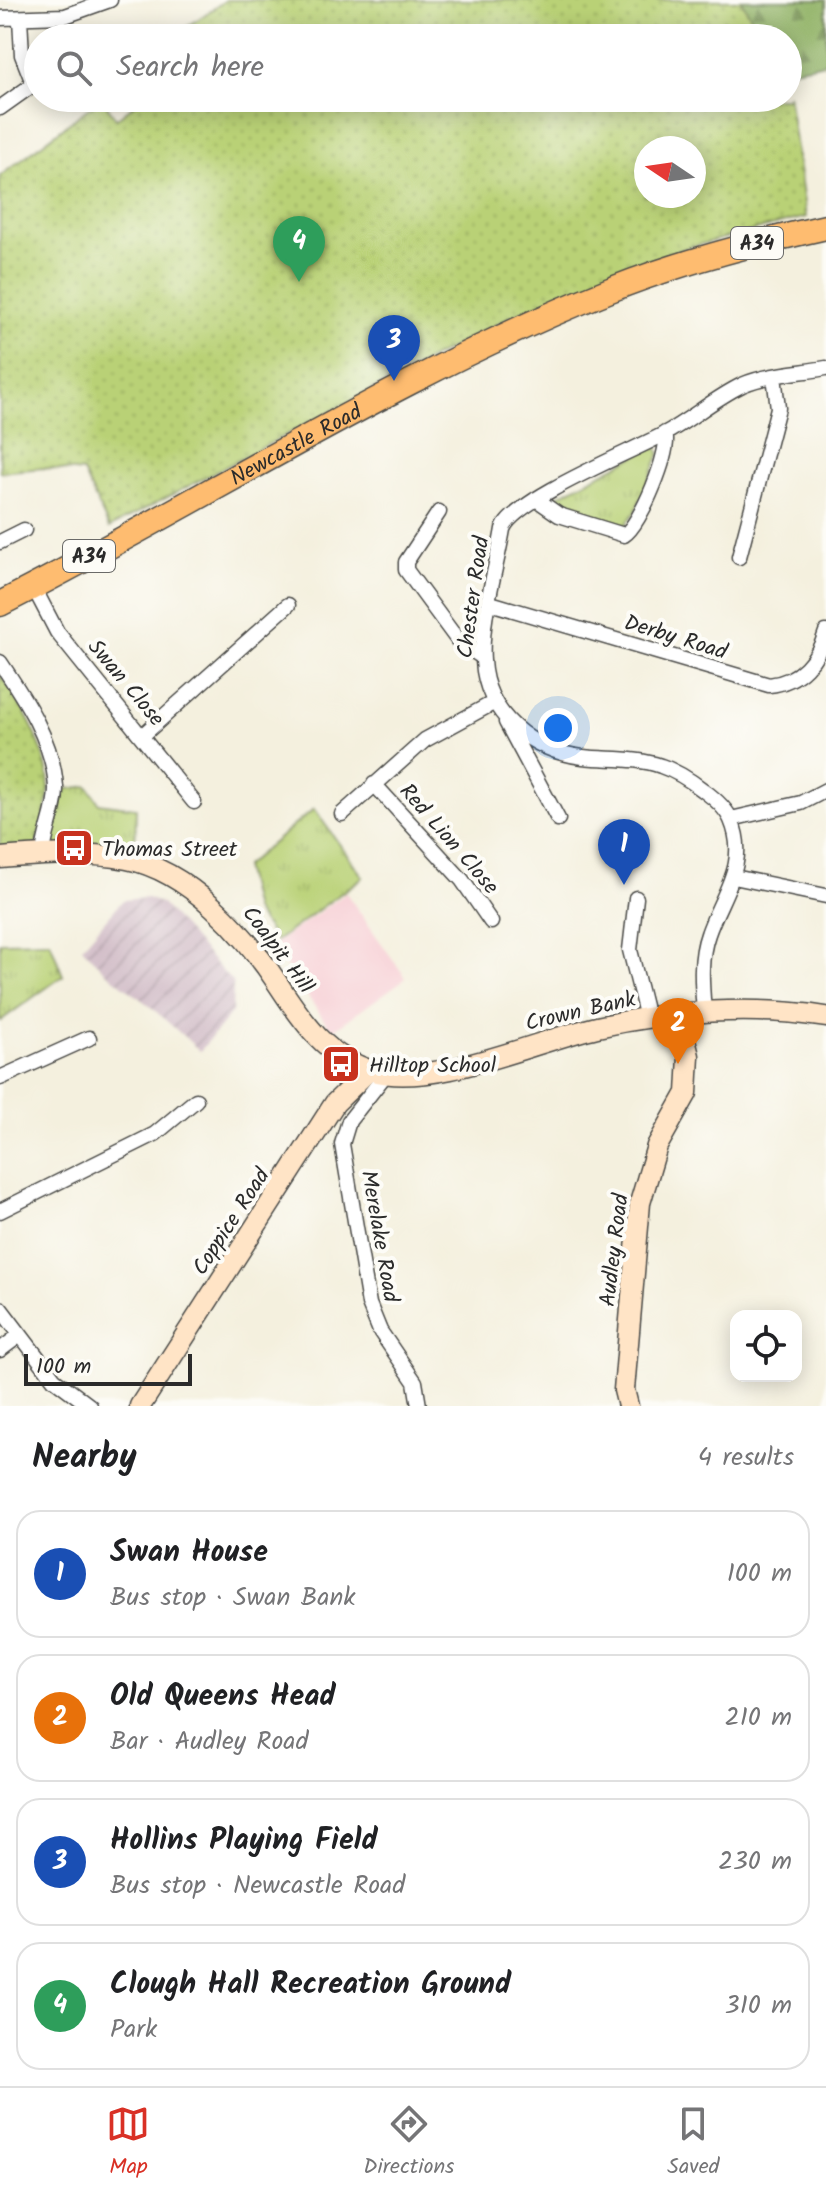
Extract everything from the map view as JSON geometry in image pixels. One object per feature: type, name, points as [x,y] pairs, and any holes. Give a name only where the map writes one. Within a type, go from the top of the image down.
[{"type":"highway","name":"Newcastle Road","points":[[1,600],[503,338],[610,290],[688,262],[826,227]]},
{"type":"street","points":[[0,18],[65,16],[110,0]]},
{"type":"street","points":[[20,18],[24,59]]},
{"type":"street","points":[[0,108],[24,91]]},
{"type":"street","name":"Chester Road","points":[[731,819],[719,803],[693,782],[659,765],[579,757],[532,738],[506,722],[493,703],[482,657],[506,522],[536,499],[665,433],[742,385],[774,376],[826,368]]},
{"type":"street","points":[[739,557],[778,408],[774,376]]},
{"type":"street","points":[[536,499],[559,515],[624,535],[636,526],[667,449],[665,433]]},
{"type":"street","points":[[439,512],[406,562],[406,570],[459,642],[482,657]]},
{"type":"street","points":[[0,542],[24,530]]},
{"type":"street","name":"Swan Close","points":[[33,586],[57,632],[194,802]]},
{"type":"street","name":"Derby Road","points":[[490,603],[769,685],[790,680],[809,665],[821,649],[826,632]]},
{"type":"street","points":[[143,735],[288,605]]},
{"type":"street","points":[[0,662],[25,700],[44,739],[56,789],[43,855]]},
{"type":"street","name":"Red Lion Close","points":[[342,814],[425,740],[493,703]]},
{"type":"street","points":[[506,722],[558,819]]},
{"type":"street","name":"Red Lion Close","points":[[374,784],[462,880],[491,922]]},
{"type":"street","points":[[704,1012],[701,967],[707,936],[734,877],[739,856],[731,819],[801,803],[826,790]]},
{"type":"street","name":"Coalpit Hill","points":[[0,858],[84,854],[130,860],[191,891],[226,918],[264,962],[315,1034],[335,1055],[378,1072]]},
{"type":"street","points":[[734,877],[826,896]]},
{"type":"street","points":[[636,898],[630,950],[647,1018]]},
{"type":"street","name":"Crown Bank","points":[[378,1072],[444,1069],[585,1030],[647,1018],[704,1012],[804,1013],[826,1017]]},
{"type":"street","name":"Audley Road","points":[[628,1406],[624,1390],[640,1203],[657,1146],[687,1093],[689,1056],[679,1015]]},
{"type":"street","points":[[0,1078],[89,1038]]},
{"type":"street","name":"Coppice Road","points":[[140,1406],[335,1103],[378,1072]]},
{"type":"street","name":"Merelake Road","points":[[378,1072],[349,1121],[342,1144],[369,1304],[380,1331],[415,1382],[419,1406]]},
{"type":"street","points":[[0,1211],[155,1134],[196,1100]]},
{"type":"street","points":[[0,1308],[54,1379],[90,1406]]},
{"type":"street","points":[[0,1350],[20,1335]]},
{"type":"shaded area","points":[[346,893],[406,978],[332,1031],[272,946]]},
{"type":"shaded area","points":[[147,898],[162,904],[233,983],[232,1012],[200,1051],[102,969],[82,947],[123,900]]},
{"type":"green space","points":[[226,0],[740,0],[756,24],[191,24]]},
{"type":"green space","points":[[740,0],[826,0],[826,63],[802,67],[802,24],[756,24]]},
{"type":"green space","points":[[84,112],[111,112],[116,119],[125,112],[791,112],[806,217],[682,249],[514,315],[109,528],[83,472],[44,468],[0,472],[0,176]]},
{"type":"green space","points":[[656,445],[660,454],[635,512],[621,530],[558,511],[552,499]]},
{"type":"green space","points":[[0,674],[39,742],[48,773],[49,795],[36,848],[0,851]]},
{"type":"green space","points":[[88,786],[99,803],[136,808],[135,850],[48,846],[61,790]]},
{"type":"green space","points":[[314,809],[363,877],[276,941],[254,910],[244,867]]},
{"type":"green space","points":[[50,941],[63,976],[0,1021],[0,942]]},
{"type":"place","name":"Clough Hall Recreation Ground","points":[[299,282]]},
{"type":"place","name":"Hollins Playing Field","points":[[394,381]]},
{"type":"place","name":"Thomas Street","points":[[74,848]]},
{"type":"place","name":"Swan House","points":[[624,885]]},
{"type":"place","name":"Hilltop School","points":[[341,1064]]},
{"type":"place","name":"Old Queens Head","points":[[678,1064]]}]
